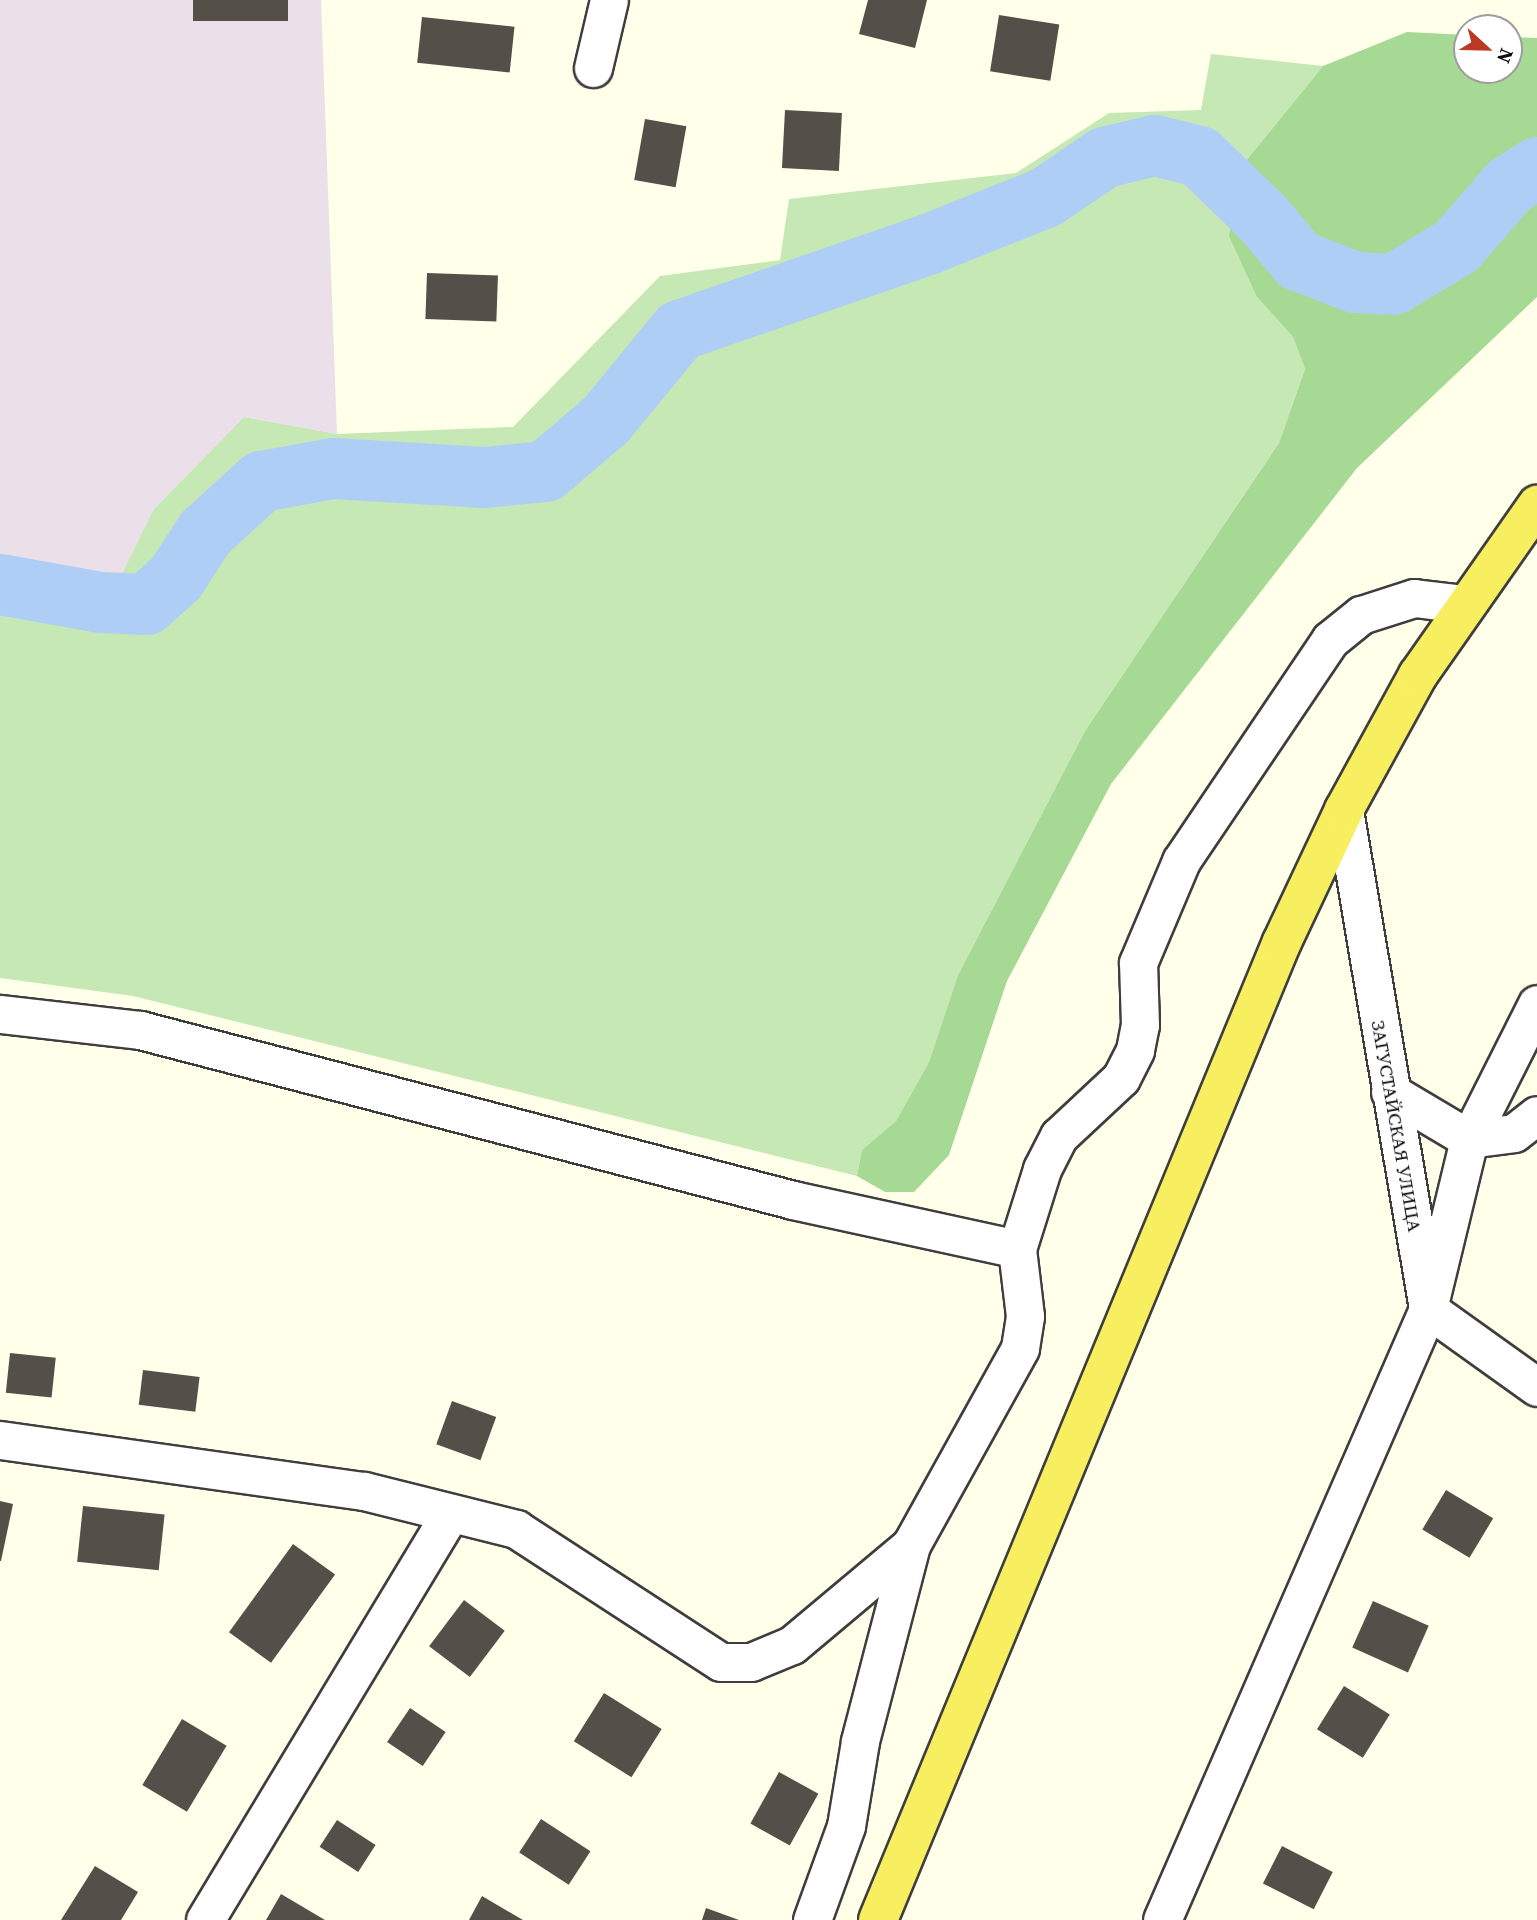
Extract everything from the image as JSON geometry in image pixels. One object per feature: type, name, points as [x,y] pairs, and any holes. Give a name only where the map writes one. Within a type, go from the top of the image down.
[{"type":"main road","points":[[878,1920],[1276,955],[1344,810],[1418,675],[1463,604],[1537,505]]},
{"type":"street","points":[[593,68],[609,0]]},
{"type":"street","points":[[812,1920],[846,1826],[860,1741],[911,1545],[1020,1348],[1026,1316],[1017,1249],[1042,1169],[1059,1136],[1121,1078],[1135,1050],[1140,1025],[1138,963],[1181,861],[1330,640],[1361,615],[1414,598],[1463,604]]},
{"type":"street","name":"ЗАГУСТАЙСКАЯ УЛИЦА","points":[[1344,810],[1428,1309]]},
{"type":"street","points":[[1162,1920],[1428,1309],[1469,1139],[1537,1004]]},
{"type":"street","points":[[0,1014],[140,1030],[793,1200],[1017,1249]]},
{"type":"street","points":[[1390,1093],[1469,1139],[1514,1133],[1537,1115]]},
{"type":"street","points":[[1428,1309],[1537,1387]]},
{"type":"street","points":[[0,1440],[364,1491],[450,1516],[516,1529],[721,1662],[751,1662],[792,1645],[911,1545]]},
{"type":"street","points":[[205,1920],[450,1516]]},
{"type":"shaded area","points":[[0,0],[321,0],[337,434],[244,417],[154,509],[121,577],[0,566]]},
{"type":"green space","points":[[1407,32],[1453,34],[1453,84],[1523,84],[1523,38],[1537,38],[1537,297],[1357,468],[1111,784],[1007,981],[949,1155],[914,1192],[885,1192],[857,1176],[862,1150],[896,1121],[929,1062],[958,975],[1085,731],[1279,443],[1305,369],[1293,337],[1257,297],[1229,236],[1241,167],[1323,66]]},
{"type":"green space","points":[[1211,54],[1323,66],[1241,167],[1257,297],[1293,337],[1305,369],[1279,443],[1085,731],[958,975],[929,1062],[896,1121],[862,1150],[857,1176],[133,996],[0,978],[0,566],[121,576],[154,509],[244,417],[337,434],[513,427],[660,276],[780,260],[789,199],[1016,173],[1109,113],[1201,110]]},
{"type":"building","points":[[193,0],[288,0],[288,21],[193,21]]},
{"type":"building","points":[[868,0],[927,0],[915,48],[859,34]]},
{"type":"building","points":[[999,15],[1059,25],[1050,81],[990,71]]},
{"type":"building","points":[[422,17],[514,27],[510,72],[417,63]]},
{"type":"building","points":[[785,110],[842,113],[839,171],[782,168]]},
{"type":"building","points":[[645,119],[686,126],[676,187],[634,180]]},
{"type":"building","points":[[427,273],[498,275],[496,321],[425,319]]},
{"type":"building","points":[[10,1353],[56,1358],[52,1398],[6,1393]]},
{"type":"building","points":[[143,1370],[200,1377],[195,1412],[139,1405]]},
{"type":"building","points":[[452,1401],[496,1417],[480,1460],[436,1444]]},
{"type":"building","points":[[1446,1490],[1493,1518],[1469,1558],[1422,1529]]},
{"type":"building","points":[[0,1501],[13,1504],[1,1561],[0,1561]]},
{"type":"building","points":[[83,1506],[165,1515],[159,1570],[77,1562]]},
{"type":"building","points":[[293,1544],[335,1575],[271,1663],[229,1632]]},
{"type":"building","points":[[464,1600],[505,1631],[470,1677],[429,1646]]},
{"type":"building","points":[[1373,1601],[1429,1626],[1408,1672],[1352,1648]]},
{"type":"building","points":[[1344,1686],[1390,1715],[1363,1758],[1317,1729]]},
{"type":"building","points":[[604,1693],[662,1729],[631,1777],[574,1741]]},
{"type":"building","points":[[410,1708],[446,1732],[423,1766],[387,1742]]},
{"type":"building","points":[[182,1719],[227,1746],[187,1812],[142,1785]]},
{"type":"building","points":[[779,1772],[818,1794],[790,1845],[750,1824]]},
{"type":"building","points":[[541,1819],[590,1851],[569,1885],[519,1853]]},
{"type":"building","points":[[337,1820],[376,1845],[358,1872],[320,1847]]},
{"type":"building","points":[[1282,1846],[1333,1872],[1314,1909],[1263,1883]]},
{"type":"building","points":[[95,1866],[138,1892],[121,1920],[61,1920]]},
{"type":"building","points":[[281,1894],[325,1920],[266,1920]]},
{"type":"building","points":[[482,1896],[523,1920],[469,1920]]},
{"type":"building","points":[[706,1908],[739,1920],[702,1920]]},
{"type":"waterway","points":[[0,584],[100,602],[146,604],[175,578],[205,532],[261,481],[333,468],[484,477],[545,471],[605,420],[679,330],[930,243],[1045,197],[1104,157],[1154,145],[1199,156],[1263,218],[1298,260],[1355,282],[1393,284],[1456,246],[1509,185],[1537,167]]}]
